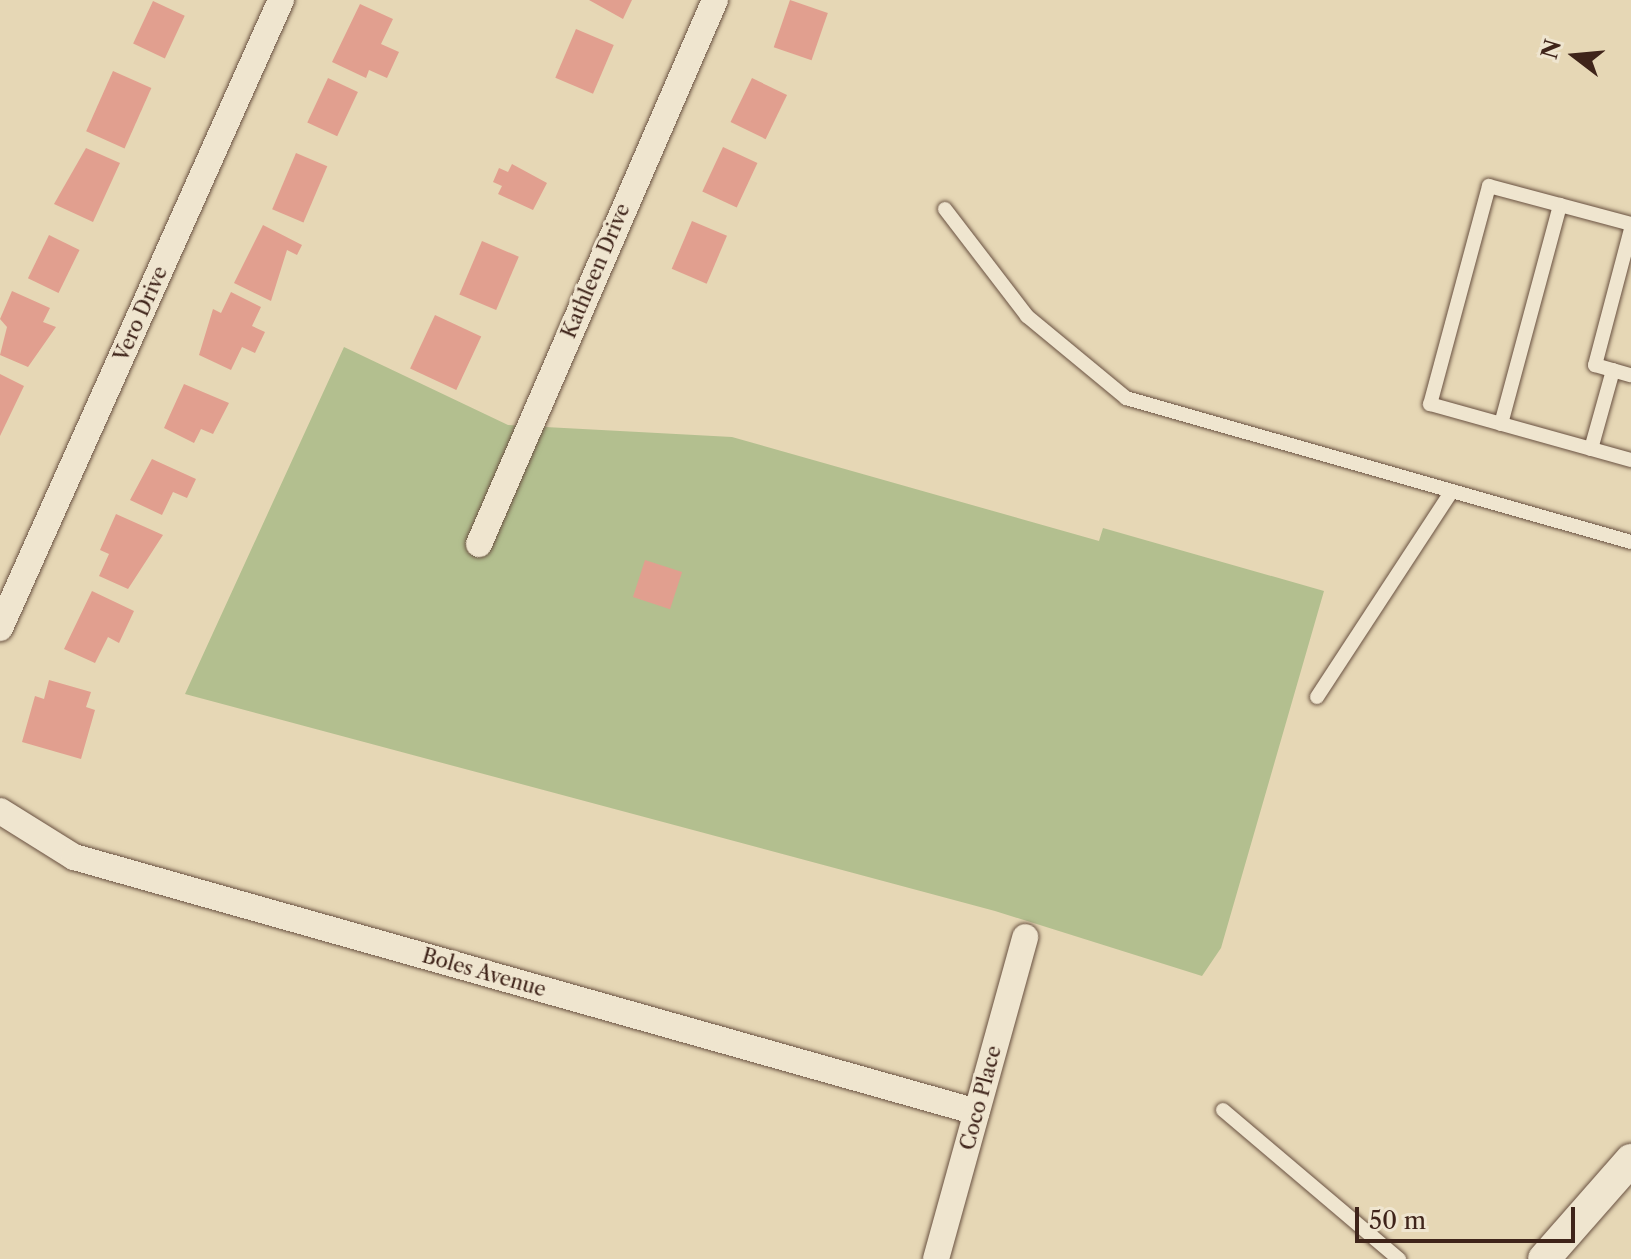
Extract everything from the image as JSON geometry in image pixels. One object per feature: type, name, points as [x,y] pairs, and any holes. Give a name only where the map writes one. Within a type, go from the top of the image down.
[{"type":"street","name":"Vero Drive","points":[[0,628],[281,0]]},
{"type":"street","name":"Kathleen Drive","points":[[479,544],[715,0]]},
{"type":"street","name":"Boles Avenue","points":[[0,811],[74,857],[977,1112]]},
{"type":"street","name":"Coco Place","points":[[936,1259],[1025,937]]},
{"type":"street","points":[[1544,1259],[1631,1160]]},
{"type":"lane","points":[[1631,375],[1595,365],[1631,227],[1489,186],[1430,404],[1631,460]]},
{"type":"lane","points":[[1501,424],[1560,205]]},
{"type":"lane","points":[[945,209],[1027,316],[1126,398],[1631,542]]},
{"type":"lane","points":[[1591,449],[1613,370]]},
{"type":"lane","points":[[1317,697],[1452,491]]},
{"type":"lane","points":[[1223,1110],[1399,1259]]},
{"type":"green space","points":[[344,347],[508,425],[732,437],[1099,541],[1103,528],[1324,591],[1221,948],[1202,976],[995,911],[185,694]]},
{"type":"building","points":[[589,0],[632,0],[623,19]]},
{"type":"building","points":[[790,0],[828,13],[812,60],[774,47]]},
{"type":"building","points":[[153,1],[185,16],[165,58],[133,44]]},
{"type":"building","points":[[360,4],[393,19],[381,44],[399,52],[387,78],[369,70],[366,78],[332,62]]},
{"type":"building","points":[[576,29],[614,45],[593,94],[555,78]]},
{"type":"building","points":[[113,71],[151,88],[125,148],[86,131]]},
{"type":"building","points":[[328,78],[358,92],[337,136],[307,122]]},
{"type":"building","points":[[752,78],[787,95],[766,139],[731,122]]},
{"type":"building","points":[[723,147],[757,163],[737,207],[702,191]]},
{"type":"building","points":[[86,148],[120,163],[93,222],[54,204]]},
{"type":"building","points":[[296,153],[327,166],[303,222],[272,209]]},
{"type":"building","points":[[512,164],[547,183],[533,210],[498,194],[502,186],[493,182],[499,168],[508,172]]},
{"type":"building","points":[[692,221],[727,236],[707,284],[672,269]]},
{"type":"building","points":[[263,225],[302,245],[297,255],[287,250],[271,301],[234,283]]},
{"type":"building","points":[[49,235],[80,250],[59,293],[28,278]]},
{"type":"building","points":[[482,241],[519,257],[496,310],[459,294]]},
{"type":"building","points":[[12,291],[50,308],[43,322],[56,327],[28,367],[0,355],[7,327],[0,319]]},
{"type":"building","points":[[231,292],[261,307],[252,326],[265,332],[255,353],[242,347],[231,370],[199,355],[213,309],[221,313]]},
{"type":"building","points":[[435,315],[481,337],[456,390],[410,368]]},
{"type":"building","points":[[0,374],[24,386],[0,436]]},
{"type":"building","points":[[184,384],[229,403],[213,434],[201,429],[194,443],[164,428]]},
{"type":"building","points":[[152,459],[196,479],[187,498],[173,492],[162,515],[130,500]]},
{"type":"building","points":[[116,514],[163,535],[128,589],[99,576],[109,554],[100,550]]},
{"type":"building","points":[[645,560],[682,572],[670,609],[633,597]]},
{"type":"building","points":[[92,591],[134,611],[119,643],[108,637],[95,663],[64,649]]},
{"type":"building","points":[[49,680],[91,692],[86,707],[95,710],[81,759],[22,742],[35,696],[44,699]]}]
